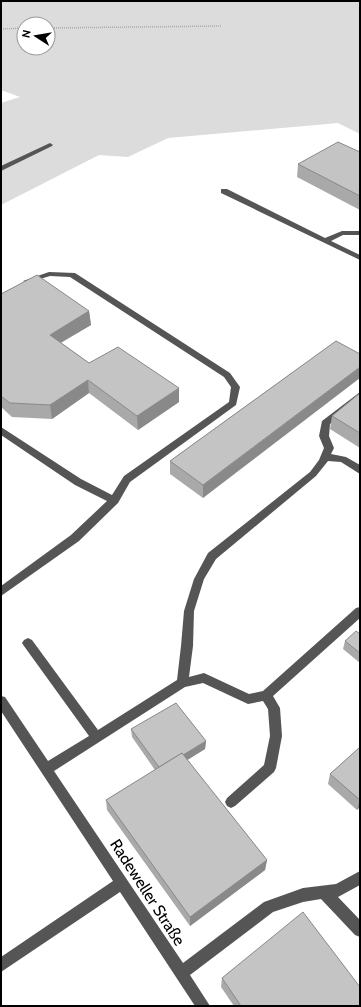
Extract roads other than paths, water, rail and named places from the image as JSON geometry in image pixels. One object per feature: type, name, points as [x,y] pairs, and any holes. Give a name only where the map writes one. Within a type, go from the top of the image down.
[{"type":"street","points":[[1,169],[50,145]]},
{"type":"street","points":[[224,191],[360,258]]},
{"type":"street","points":[[326,240],[335,234],[349,231],[360,233]]},
{"type":"street","points":[[1,592],[75,538],[114,500],[127,479],[233,403],[236,387],[227,375],[72,275],[49,274],[19,286]]},
{"type":"street","points":[[182,683],[188,646],[189,611],[199,579],[212,556],[313,474],[325,457],[329,448],[324,436],[325,423],[360,395]]},
{"type":"street","points":[[1,430],[78,482],[114,500]]},
{"type":"street","points":[[325,457],[343,459],[360,470]]},
{"type":"street","points":[[46,768],[182,683],[204,678],[248,699],[266,695],[360,611]]},
{"type":"street","points":[[28,643],[96,736]]},
{"type":"street","points":[[231,802],[270,768],[276,736],[274,708],[266,695]]},
{"type":"street","name":"Radeweller Straße","points":[[1,701],[203,1006]]},
{"type":"street","points":[[182,973],[269,907],[303,895],[338,890],[360,878]]},
{"type":"street","points":[[1,965],[121,883]]},
{"type":"street","points":[[324,892],[360,930]]}]
